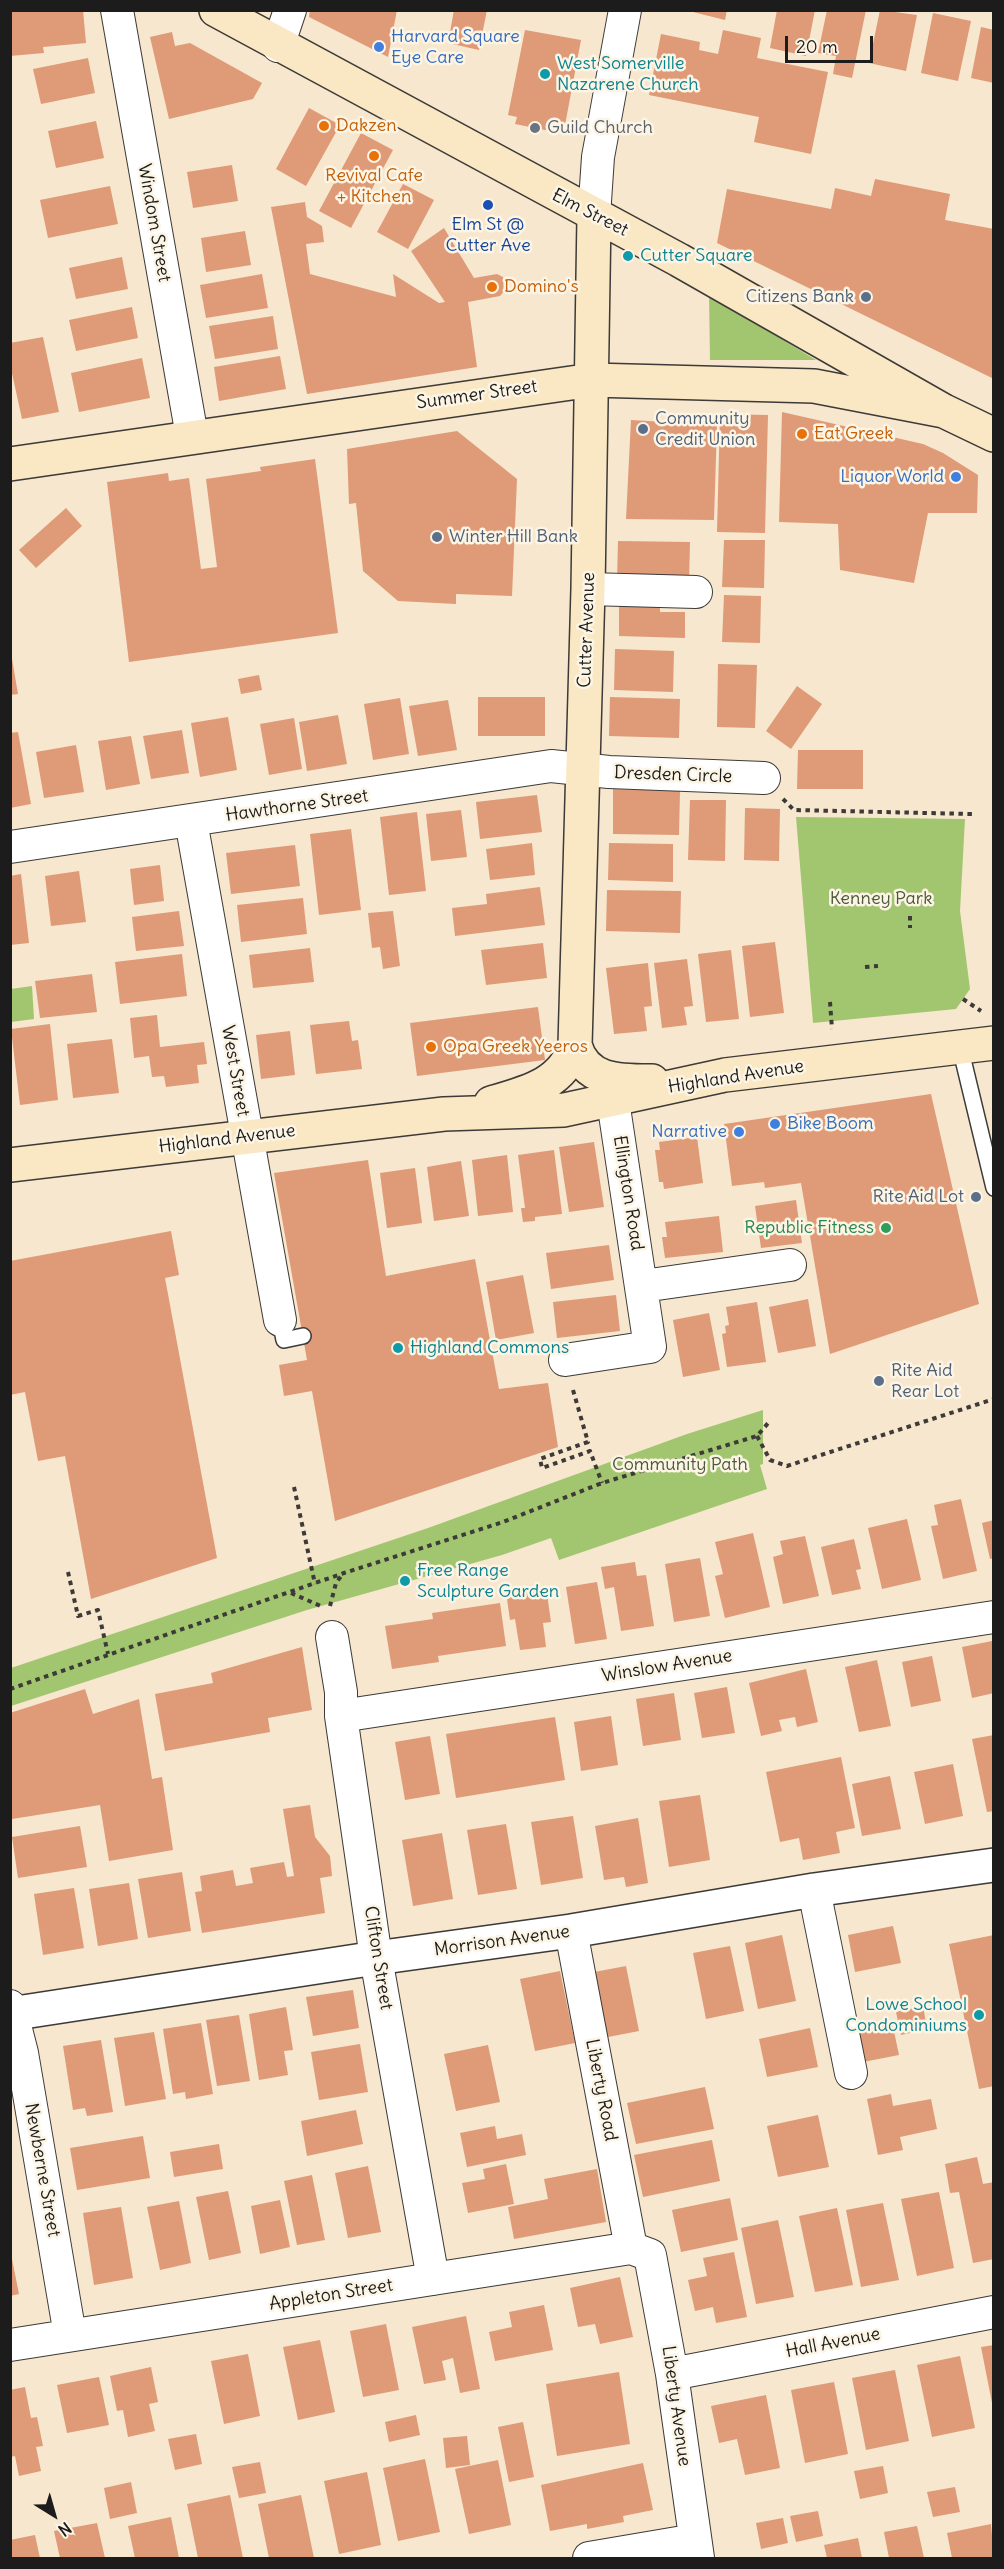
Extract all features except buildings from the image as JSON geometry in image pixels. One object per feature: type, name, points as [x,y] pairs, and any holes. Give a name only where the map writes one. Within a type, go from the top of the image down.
[{"type":"main road","name":"Elm Street","points":[[216,10],[278,46],[679,260],[944,411],[993,435]]},
{"type":"main road","name":"Cutter Avenue","points":[[575,1045],[588,589],[594,216]]},
{"type":"main road","name":"Summer Street","points":[[10,464],[592,380],[814,386],[944,411]]},
{"type":"main road","name":"Highland Avenue","points":[[10,1165],[444,1114],[537,1112],[613,1101],[725,1075],[993,1043]]},
{"type":"main road","points":[[575,1045],[587,1067],[600,1077],[654,1081],[725,1075]]},
{"type":"main road","name":"Highland Avenue","points":[[444,1114],[485,1105],[541,1086],[562,1068],[575,1045]]},
{"type":"street","name":"Windom Street","points":[[117,10],[192,436]]},
{"type":"street","points":[[278,46],[290,10]]},
{"type":"street","points":[[594,216],[598,157],[625,10]]},
{"type":"street","points":[[588,589],[696,592]]},
{"type":"street","name":"Hawthorne Street","points":[[10,847],[550,766],[583,770]]},
{"type":"street","name":"Dresden Circle","points":[[583,770],[771,786]]},
{"type":"street","name":"West Street","points":[[191,821],[246,1137],[291,1328]]},
{"type":"street","name":"Ellington Road","points":[[565,1360],[650,1347],[643,1286],[613,1101]]},
{"type":"street","points":[[643,1286],[790,1265]]},
{"type":"street","name":"Winslow Avenue","points":[[341,1716],[993,1617]]},
{"type":"street","name":"Clifton Street","points":[[332,1637],[341,1692],[341,1716],[376,1958],[434,2278]]},
{"type":"street","name":"Morrison Avenue","points":[[11,2011],[571,1932],[814,1890],[993,1864]]},
{"type":"street","points":[[814,1890],[851,2073]]},
{"type":"street","name":"Liberty Road","points":[[571,1932],[641,2252]]},
{"type":"street","name":"Newberne Street","points":[[11,2011],[22,2053],[70,2335]]},
{"type":"street","name":"Appleton Street","points":[[10,2345],[434,2278],[641,2252]]},
{"type":"street","name":"Liberty Avenue","points":[[641,2252],[672,2374],[697,2549]]},
{"type":"street","name":"Hall Avenue","points":[[672,2374],[993,2312]]},
{"type":"street","points":[[589,2559],[697,2549]]},
{"type":"lane","points":[[960,1047],[993,1188]]},
{"type":"path","points":[[771,786],[794,810],[972,814]]},
{"type":"path","points":[[910,916],[910,928]]},
{"type":"path","points":[[865,967],[878,966]]},
{"type":"path","points":[[963,999],[981,1011]]},
{"type":"path","points":[[830,1002],[832,1029]]},
{"type":"path","points":[[565,1360],[588,1442],[540,1459],[542,1468],[590,1451],[602,1483]]},
{"type":"path","points":[[757,1436],[770,1460],[787,1466],[993,1399]]},
{"type":"path","points":[[10,1689],[344,1573],[503,1522],[602,1483],[757,1436],[769,1422]]},
{"type":"path","points":[[294,1487],[315,1584]]},
{"type":"path","points":[[68,1572],[78,1616],[98,1610],[108,1654]]},
{"type":"path","points":[[291,1593],[310,1600],[330,1613],[332,1594],[336,1583],[344,1573]]},
{"type":"green space","points":[[709,295],[816,360],[710,360]]},
{"type":"green space","name":"Kenney Park","points":[[796,817],[965,819],[960,911],[970,989],[956,1009],[813,1023]]},
{"type":"green space","points":[[32,986],[34,1019],[11,1022],[11,989]]},
{"type":"green space","name":"Community Path","points":[[763,1410],[763,1464],[760,1465],[767,1489],[559,1560],[551,1538],[502,1555],[307,1610],[11,1706],[11,1668],[428,1528],[687,1434]]},
{"type":"place","name":"Harvard Square Eye Care","points":[[379,47]]},
{"type":"place","name":"West Somerville Nazarene Church","points":[[545,74]]},
{"type":"place","name":"Dakzen","points":[[324,126]]},
{"type":"place","name":"Guild Church","points":[[535,128]]},
{"type":"place","name":"Revival Cafe + Kitchen","points":[[374,156]]},
{"type":"place","name":"Elm St @ Cutter Ave","points":[[488,205]]},
{"type":"place","name":"Cutter Square","points":[[628,256]]},
{"type":"place","name":"Domino's","points":[[492,287]]},
{"type":"place","name":"Citizens Bank","points":[[866,297]]},
{"type":"place","name":"Community Credit Union","points":[[643,429]]},
{"type":"place","name":"Eat Greek","points":[[802,434]]},
{"type":"place","name":"Liquor World","points":[[956,477]]},
{"type":"place","name":"Winter Hill Bank","points":[[437,537]]},
{"type":"place","name":"Opa Greek Yeeros","points":[[431,1047]]},
{"type":"place","name":"Bike Boom","points":[[775,1124]]},
{"type":"place","name":"Narrative","points":[[739,1132]]},
{"type":"place","name":"Rite Aid Lot","points":[[976,1197]]},
{"type":"place","name":"Republic Fitness","points":[[886,1228]]},
{"type":"place","name":"Highland Commons","points":[[398,1348]]},
{"type":"place","name":"Rite Aid Rear Lot","points":[[879,1381]]},
{"type":"place","name":"Free Range Sculpture Garden","points":[[405,1581]]},
{"type":"place","name":"Lowe School Condominiums","points":[[979,2015]]}]
